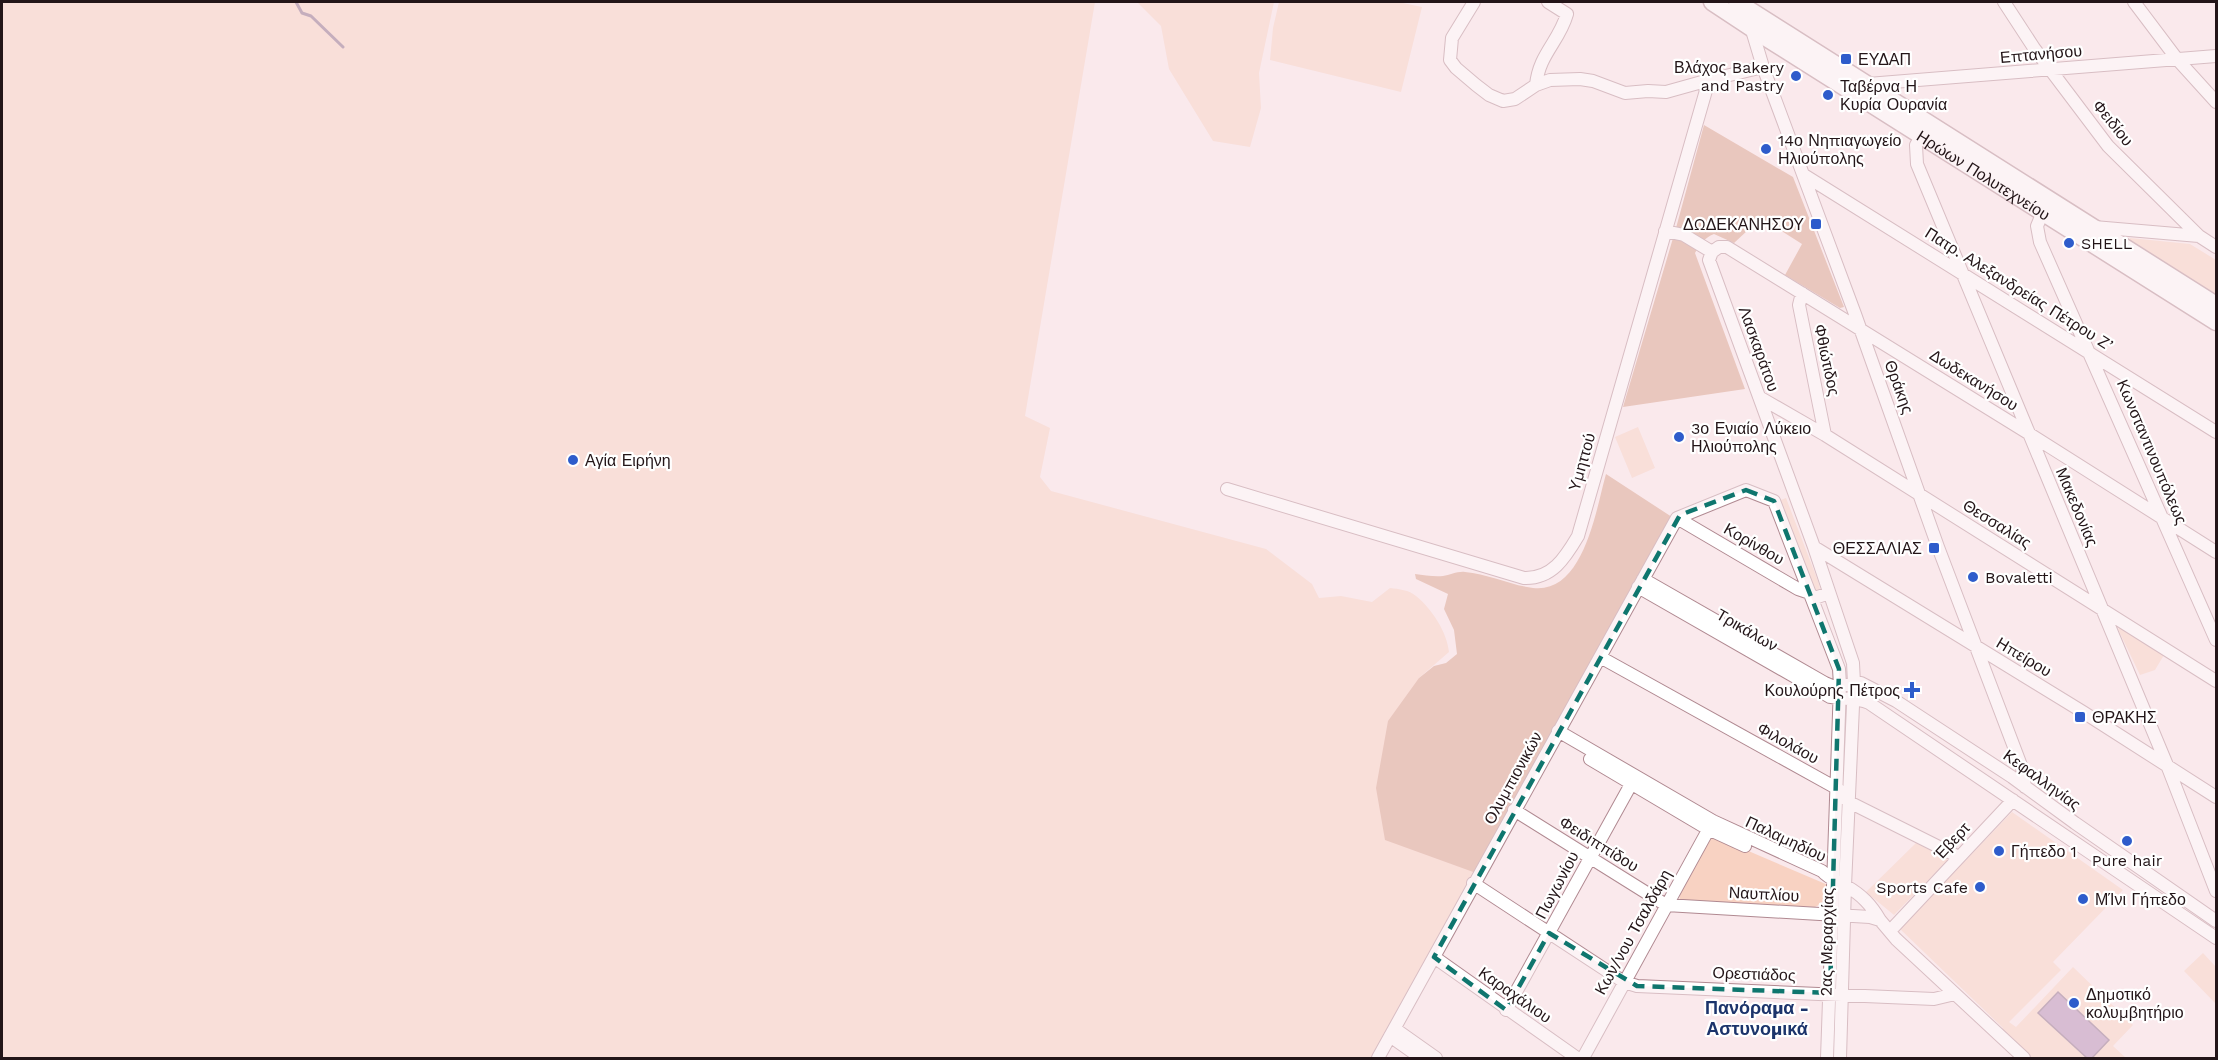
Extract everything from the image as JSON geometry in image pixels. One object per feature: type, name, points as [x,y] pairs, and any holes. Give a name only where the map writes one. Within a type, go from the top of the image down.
[{"type":"main road","name":"Ηρώων Πολυτεχνείου","points":[[1735,2],[2217,305]]},
{"type":"main road","name":"Ηρώων Πολυτεχνείου","points":[[1714,3],[2217,322]]},
{"type":"street","points":[[1474,2],[1452,38],[1450,60],[1456,68],[1489,95],[1503,101],[1515,99],[1536,85],[1550,80],[1593,81],[1625,93],[1666,92],[1763,67]]},
{"type":"street","points":[[1536,85],[1539,64],[1567,14],[1548,2]]},
{"type":"street","points":[[1714,3],[1722,6],[1735,2]]},
{"type":"street","name":"Θράκης","points":[[1735,2],[1753,29],[1763,67],[2022,768],[2025,787]]},
{"type":"street","name":"Φειδίου","points":[[2004,2],[2050,69],[2108,146],[2199,236],[2217,247]]},
{"type":"street","points":[[2134,2],[2177,59],[2217,102]]},
{"type":"street","name":"Επτανήσου","points":[[1868,84],[2217,56]]},
{"type":"street","name":"Υμηττού","points":[[1227,489],[1524,578],[1544,576],[1558,565],[1578,536],[1709,80]]},
{"type":"street","name":"Μακεδονίας","points":[[1922,135],[1916,146],[1917,164],[2167,765],[2217,891]]},
{"type":"street","name":"Πατρ. Αλεξανδρείας Πέτρου Ζ’","points":[[1804,175],[2217,432]]},
{"type":"street","name":"Κωνσταντινουπόλεως","points":[[2043,212],[2037,226],[2040,242],[2217,640]]},
{"type":"street","name":"Ηρώων Πολυτεχνείου","points":[[2094,227],[2199,236]]},
{"type":"street","points":[[1665,231],[1684,235],[1712,252]]},
{"type":"street","name":"Δωδεκανήσου","points":[[1712,252],[1719,246],[1727,247],[2217,552]]},
{"type":"street","name":"Λασκαράτου","points":[[1712,252],[1709,260],[1814,547],[1853,663],[1854,683]]},
{"type":"street","name":"Φθιώτιδος","points":[[1802,293],[1799,305],[1825,435]]},
{"type":"street","name":"Θεσσαλίας","points":[[1759,397],[1825,435],[2217,681]]},
{"type":"street","points":[[1679,517],[1746,490],[1774,501],[1839,669],[1840,685]]},
{"type":"street","name":"Ολυμπιονικών","points":[[1378,1059],[1473,883],[1679,517]]},
{"type":"street","name":"Κορίνθου","points":[[1679,517],[1811,596]]},
{"type":"street","name":"Ηπείρου","points":[[1814,547],[2217,797]]},
{"type":"street","name":"Τρικάλων","points":[[1641,583],[1825,683],[1840,685]]},
{"type":"street","name":"Τρικάλων","points":[[1641,583],[1819,691],[1840,699]]},
{"type":"street","points":[[1811,596],[1829,593]]},
{"type":"street","name":"Φιλολάου","points":[[1599,657],[1838,789],[1849,802],[1959,857]]},
{"type":"street","name":"2ας Μεραρχίας","points":[[1835,881],[1849,802],[1854,683]]},
{"type":"street","name":"Κεφαλληνίας","points":[[1840,685],[1862,683],[1896,701],[2025,787],[2217,921]]},
{"type":"street","name":"2ας Μεραρχίας","points":[[1840,685],[1835,881],[1839,914],[1836,994],[1840,1059]]},
{"type":"street","name":"Κεφαλληνίας","points":[[1840,699],[1853,698],[1869,703],[2217,938]]},
{"type":"street","name":"Παλαμηδίου","points":[[1556,735],[1710,825],[1822,871],[1865,899],[1880,920]]},
{"type":"street","name":"Πωγωνίου","points":[[1506,1010],[1633,779]]},
{"type":"street","name":"Έβερτ","points":[[1890,931],[2013,800]]},
{"type":"street","name":"Φειδιππίδου","points":[[1514,810],[1666,905]]},
{"type":"street","name":"Κων/νου Τσαλδάρη","points":[[1583,1059],[1710,825]]},
{"type":"street","points":[[1473,883],[1624,982]]},
{"type":"street","name":"Ναυπλίου","points":[[1666,905],[1839,914],[1880,920]]},
{"type":"street","points":[[1880,920],[2024,1059]]},
{"type":"street","name":"Καραχάλιου","points":[[1434,957],[1577,1059]]},
{"type":"street","name":"Ορεστιάδος","points":[[1624,982],[1638,986],[1934,999],[1955,994]]},
{"type":"street","name":"2ας Μεραρχίας","points":[[1827,1059],[1836,994]]},
{"type":"street","points":[[1392,1033],[1421,1059]]},
{"type":"street","points":[[1392,1033],[1436,1059]]},
{"type":"highlighted area","points":[[1746,490],[1774,501],[1839,669],[1830,993],[1637,986],[1549,933],[1506,1010],[1434,957],[1680,515]]},
{"type":"shaded area","points":[[2,2],[1095,2],[1025,416],[1050,428],[1040,477],[1051,491],[1266,549],[1312,584],[1319,598],[1341,596],[1372,602],[1390,588],[1410,592],[1433,614],[1448,644],[1449,652],[1419,678],[1476,873],[1373,1058],[2,1058]]},
{"type":"shaded area","points":[[1137,2],[1274,2],[1259,73],[1261,108],[1250,147],[1213,141],[1169,69],[1161,26]]},
{"type":"shaded area","points":[[1279,2],[1398,2],[1422,7],[1401,92],[1270,60],[1273,28]]},
{"type":"shaded area","points":[[1704,125],[1793,177],[1844,307],[1840,308],[1785,275],[1802,244],[1761,218],[1734,243],[1714,234],[1703,242],[1695,253],[1745,389],[1623,407],[1676,228]]},
{"type":"shaded area","points":[[2130,238],[2190,244],[2216,260],[2216,295],[2129,240]]},
{"type":"shaded area","points":[[1638,427],[1655,468],[1632,478],[1615,437]]},
{"type":"shaded area","points":[[1606,474],[1675,519],[1476,873],[1385,840],[1376,788],[1388,721],[1419,678],[1434,666],[1446,663],[1457,654],[1454,630],[1444,609],[1448,594],[1416,579],[1415,574],[1446,576],[1465,572],[1533,588],[1550,586],[1565,578],[1576,564],[1585,546]]},
{"type":"shaded area","points":[[1786,498],[1818,581],[1820,589],[1818,591],[1814,589],[1778,501]]},
{"type":"shaded area","points":[[2120,627],[2164,655],[2155,670],[2140,675],[2118,629]]},
{"type":"shaded area","points":[[2012,812],[2123,890],[2053,962],[2061,970],[2009,1022],[2016,1027],[2073,967],[2133,1025],[2113,1046],[2126,1058],[2030,1058],[2001,1031],[2003,1028],[1900,929]]},
{"type":"shaded area","points":[[1710,838],[1718,838],[1828,885],[1825,899],[1815,907],[1680,902],[1679,891]]},
{"type":"shaded area","points":[[1917,842],[1947,857],[1948,860],[1894,915],[1866,892]]},
{"type":"shaded area","points":[[2203,953],[2216,967],[2216,1004],[2184,971]]},
{"type":"shaded area","points":[[2058,992],[2109,1040],[2092,1058],[2087,1058],[2038,1013]]},
{"type":"waterway","points":[[296,2],[302,13],[311,16],[343,47]]},
{"type":"place","name":"ΕΥΔΑΠ","points":[[1846,59]]},
{"type":"place","name":"Βλάχος Bakery and Pastry","points":[[1796,76]]},
{"type":"place","name":"Ταβέρνα Η Κυρία Ουρανία","points":[[1828,95]]},
{"type":"place","name":"14ο Νηπιαγωγείο Ηλιούπολης","points":[[1766,149]]},
{"type":"place","name":"ΔΩΔΕΚΑΝΗΣΟΥ","points":[[1816,224]]},
{"type":"place","name":"SHELL","points":[[2069,243]]},
{"type":"place","name":"3ο Ενιαίο Λύκειο Ηλιούπολης","points":[[1679,437]]},
{"type":"place","name":"Αγία Ειρήνη","points":[[573,460]]},
{"type":"place","name":"ΘΕΣΣΑΛΙΑΣ","points":[[1934,548]]},
{"type":"place","name":"Bovaletti","points":[[1973,577]]},
{"type":"place","name":"Κουλούρης Πέτρος","points":[[1912,690]]},
{"type":"place","name":"ΘΡΑΚΗΣ","points":[[2080,717]]},
{"type":"place","name":"Pure hair","points":[[2127,841]]},
{"type":"place","name":"Γήπεδο 1","points":[[1999,851]]},
{"type":"place","name":"Sports Cafe","points":[[1980,887]]},
{"type":"place","name":"ΜΊνι Γήπεδο","points":[[2083,899]]},
{"type":"place","name":"Δημοτικό κολυμβητήριο","points":[[2074,1003]]},
{"type":"district","name":"Πανόραμα - Αστυνομικά","points":[[1757,1017]]}]
